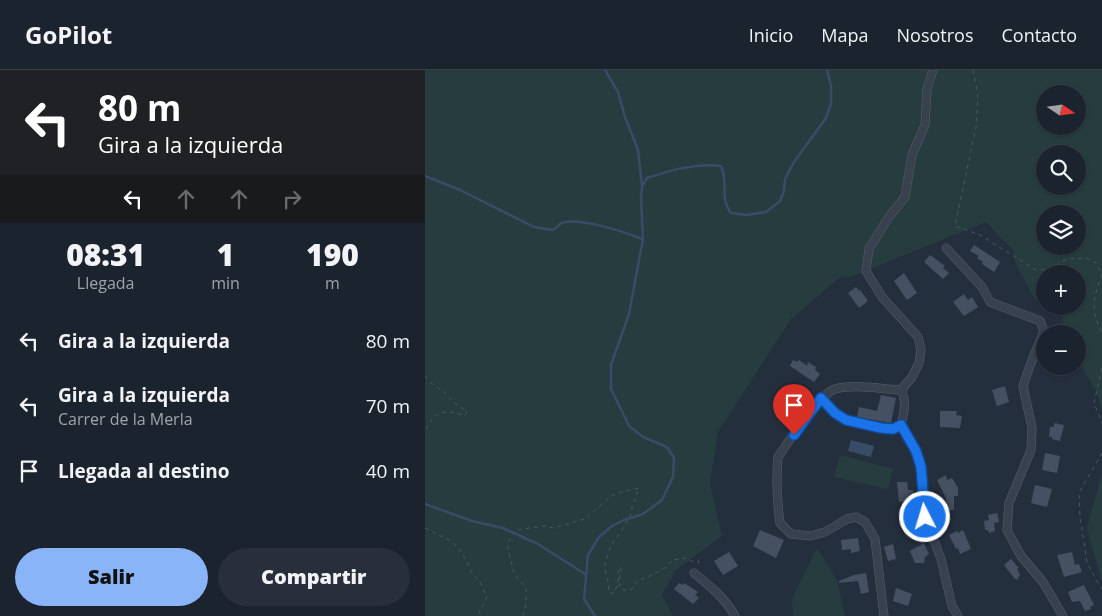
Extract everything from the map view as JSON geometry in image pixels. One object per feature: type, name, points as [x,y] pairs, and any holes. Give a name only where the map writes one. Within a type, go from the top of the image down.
[{"type":"street","points":[[933,70],[927,90],[925,125],[912,155],[905,196],[888,218],[869,249],[866,271],[881,297],[918,337],[921,350],[919,363],[902,392],[905,410],[901,425],[916,451],[921,467],[927,530],[935,543],[941,559],[952,606],[958,616]]},
{"type":"street","points":[[946,248],[982,287],[990,302],[1041,321],[1044,331],[1023,386],[1032,428],[1031,450],[1009,503],[1007,530],[1021,556],[1043,582],[1063,616]]},
{"type":"street","points":[[884,616],[875,539],[865,522],[856,517],[847,519],[825,532],[810,536],[791,534],[780,523],[777,504],[778,457],[821,398],[835,390],[853,388],[902,392]]},
{"type":"street","points":[[821,398],[835,413],[846,420],[881,428],[893,429],[901,425]]},
{"type":"street","points":[[694,573],[711,586],[729,605],[735,616]]},
{"type":"path","points":[[973,70],[978,95],[976,127],[955,226],[980,235],[1036,270],[1050,269],[1067,259],[1086,258],[1096,263],[1102,276],[1094,296],[1095,312],[1102,333]]},
{"type":"path","points":[[1102,368],[1094,403],[1102,423]]},
{"type":"path","points":[[425,376],[453,402],[467,411],[465,416],[452,411],[443,411],[436,416],[425,434]]},
{"type":"path","points":[[1102,453],[1079,493],[1080,518],[1087,562],[1102,589]]},
{"type":"path","points":[[523,616],[526,604],[526,588],[514,573],[507,544],[516,530],[544,526],[553,528],[585,519],[611,496],[638,487],[639,492],[631,503],[633,511],[630,520],[617,535],[604,566],[609,593],[614,593],[619,577],[618,572],[621,567],[619,587],[624,590],[631,590],[639,579],[665,568],[673,560],[686,558],[693,562],[699,561],[694,573]]},
{"type":"path","points":[[425,528],[451,540],[461,550],[473,575],[480,582],[487,596],[479,612],[483,616]]},
{"type":"green space","points":[[425,70],[1102,70],[1102,411],[1097,393],[1086,374],[1086,325],[1064,325],[1061,315],[1086,315],[1086,265],[1036,265],[1036,299],[1015,262],[1013,250],[986,222],[853,276],[839,278],[791,319],[718,432],[710,483],[722,536],[676,570],[662,595],[673,616],[425,616]]},
{"type":"green space","points":[[840,455],[893,469],[888,489],[834,477]]},
{"type":"green space","points":[[1102,473],[1102,582],[1087,528]]},
{"type":"green space","points":[[817,548],[837,580],[845,616],[793,616],[792,599]]},
{"type":"water","points":[[851,440],[874,446],[871,457],[848,451]]},
{"type":"building","points":[[974,245],[1000,262],[994,272],[982,264],[983,262],[977,258],[979,256],[970,251]]},
{"type":"building","points":[[930,255],[945,266],[943,268],[949,273],[943,279],[924,262]]},
{"type":"building","points":[[904,273],[917,293],[907,300],[894,281]]},
{"type":"building","points":[[856,287],[868,301],[859,308],[848,293]]},
{"type":"building","points":[[964,294],[968,300],[972,297],[978,307],[964,316],[953,302]]},
{"type":"building","points":[[793,360],[797,362],[799,360],[807,366],[808,362],[816,367],[815,370],[820,374],[814,382],[790,366]]},
{"type":"building","points":[[1005,386],[1009,402],[997,406],[992,390]]},
{"type":"building","points":[[791,387],[798,391],[796,394],[803,397],[796,408],[794,407],[791,410],[781,404]]},
{"type":"building","points":[[881,395],[896,398],[891,423],[857,417],[859,407],[877,411]]},
{"type":"building","points":[[940,411],[957,411],[956,415],[962,416],[960,428],[940,427]]},
{"type":"building","points":[[1054,423],[1064,425],[1060,441],[1049,437],[1050,427],[1054,427]]},
{"type":"building","points":[[1045,453],[1060,456],[1057,473],[1042,470]]},
{"type":"building","points":[[946,475],[947,480],[952,478],[958,488],[958,496],[954,496],[954,510],[946,510],[946,498],[937,480]]},
{"type":"building","points":[[897,482],[907,482],[908,490],[913,490],[914,501],[899,502]]},
{"type":"building","points":[[1035,485],[1052,489],[1047,507],[1031,503]]},
{"type":"building","points":[[997,513],[999,522],[994,523],[995,531],[989,533],[988,530],[985,530],[984,521],[989,520],[988,515]]},
{"type":"building","points":[[760,530],[784,540],[776,558],[753,546]]},
{"type":"building","points":[[963,530],[971,549],[960,554],[949,535]]},
{"type":"building","points":[[858,538],[860,551],[851,553],[851,549],[842,550],[841,540]]},
{"type":"building","points":[[924,543],[929,554],[925,557],[924,563],[915,563],[910,551]]},
{"type":"building","points":[[893,544],[896,559],[888,561],[884,547]]},
{"type":"building","points":[[729,552],[738,566],[723,575],[714,561]]},
{"type":"building","points":[[1072,552],[1075,565],[1079,564],[1082,572],[1064,577],[1057,555]]},
{"type":"building","points":[[1011,559],[1019,568],[1017,569],[1020,575],[1017,580],[1004,565]]},
{"type":"building","points":[[866,573],[869,592],[861,594],[858,581],[839,583],[839,581],[854,575]]},
{"type":"building","points":[[679,583],[683,585],[684,583],[698,592],[695,595],[699,598],[693,604],[674,589]]},
{"type":"building","points":[[1084,585],[1094,605],[1090,607],[1091,609],[1085,611],[1080,601],[1072,602],[1068,592]]},
{"type":"building","points":[[896,588],[912,594],[908,606],[893,601]]},
{"type":"waterway","points":[[605,70],[618,92],[625,117],[638,150],[642,186]]},
{"type":"waterway","points":[[595,616],[584,599],[588,555],[599,537],[612,526],[643,514],[662,500],[673,477],[674,458],[667,447],[643,437],[629,426],[611,389],[611,365],[629,314],[643,239],[642,187],[647,178],[675,170],[702,165],[721,166],[724,178],[725,201],[731,213],[747,215],[766,212],[780,201],[784,191],[785,179],[794,162],[826,118],[831,104],[831,86],[827,70]]},
{"type":"waterway","points":[[425,176],[460,190],[534,227],[553,230],[562,223],[579,222],[614,229],[642,239]]},
{"type":"waterway","points":[[425,504],[472,521],[503,528],[538,544],[585,574]]},
{"type":"route","points":[[794,435],[821,398],[835,413],[846,420],[881,428],[893,429],[901,425],[916,451],[921,467],[925,517]]}]
